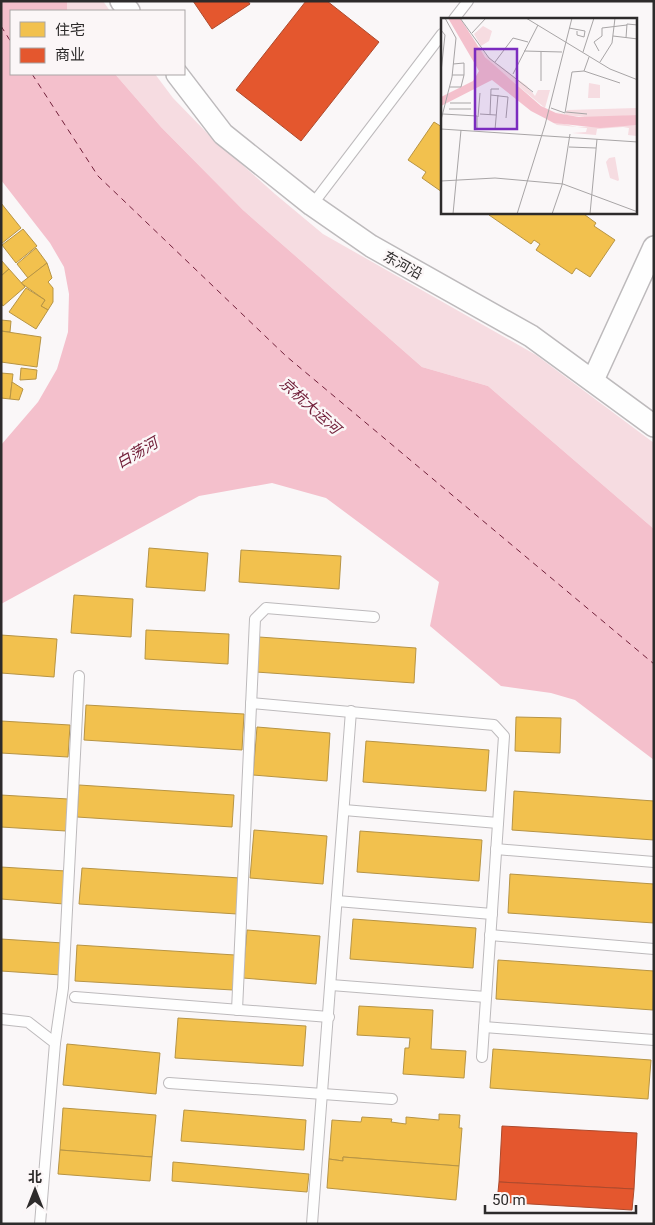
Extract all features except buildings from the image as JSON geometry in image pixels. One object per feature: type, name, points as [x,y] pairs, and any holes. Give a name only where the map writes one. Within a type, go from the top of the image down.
[{"type":"street","name":"东河沿","points":[[178,75],[223,134],[312,205],[370,246],[531,336],[654,426]]},
{"type":"street","points":[[593,380],[654,247]]},
{"type":"lane","points":[[455,18],[468,1]]},
{"type":"lane","points":[[312,205],[441,35]]},
{"type":"lane","points":[[237,1010],[255,619],[266,608],[374,617]]},
{"type":"lane","points":[[40,1224],[56,1043],[64,988],[79,676]]},
{"type":"lane","points":[[251,703],[494,725],[504,736],[482,1057]]},
{"type":"lane","points":[[312,1224],[351,711]]},
{"type":"lane","points":[[344,810],[498,823]]},
{"type":"lane","points":[[496,849],[654,862]]},
{"type":"lane","points":[[337,901],[492,914]]},
{"type":"lane","points":[[490,935],[654,949]]},
{"type":"lane","points":[[331,986],[486,998]]},
{"type":"lane","points":[[75,998],[329,1016]]},
{"type":"lane","points":[[1,1019],[28,1022],[56,1043]]},
{"type":"lane","points":[[484,1027],[654,1040]]},
{"type":"lane","points":[[169,1083],[392,1100]]},
{"type":"shaded area","points":[[67,1],[103,1],[109,10],[67,10]]},
{"type":"shaded area","points":[[116,75],[156,75],[173,98],[210,136],[323,234],[536,355],[654,443],[654,529],[488,386],[422,367],[243,210],[161,127]]},
{"type":"water","points":[[1,1],[67,1],[67,10],[10,10],[10,75],[116,75],[161,127],[243,210],[422,367],[488,386],[654,529],[654,760],[575,700],[551,693],[501,686],[430,626],[439,582],[326,498],[272,483],[199,496],[1,604],[1,445],[38,402],[57,369],[68,332],[69,294],[64,267],[50,243],[1,180]]},
{"type":"ferry route","points":[[1,26],[10,40]]},
{"type":"ferry route","points":[[33,75],[98,176],[286,356],[654,664]]},
{"type":"water label","name":"京杭大运河","points":[[310,406]]},
{"type":"water label","name":"白荡河","points":[[137,453]]}]
